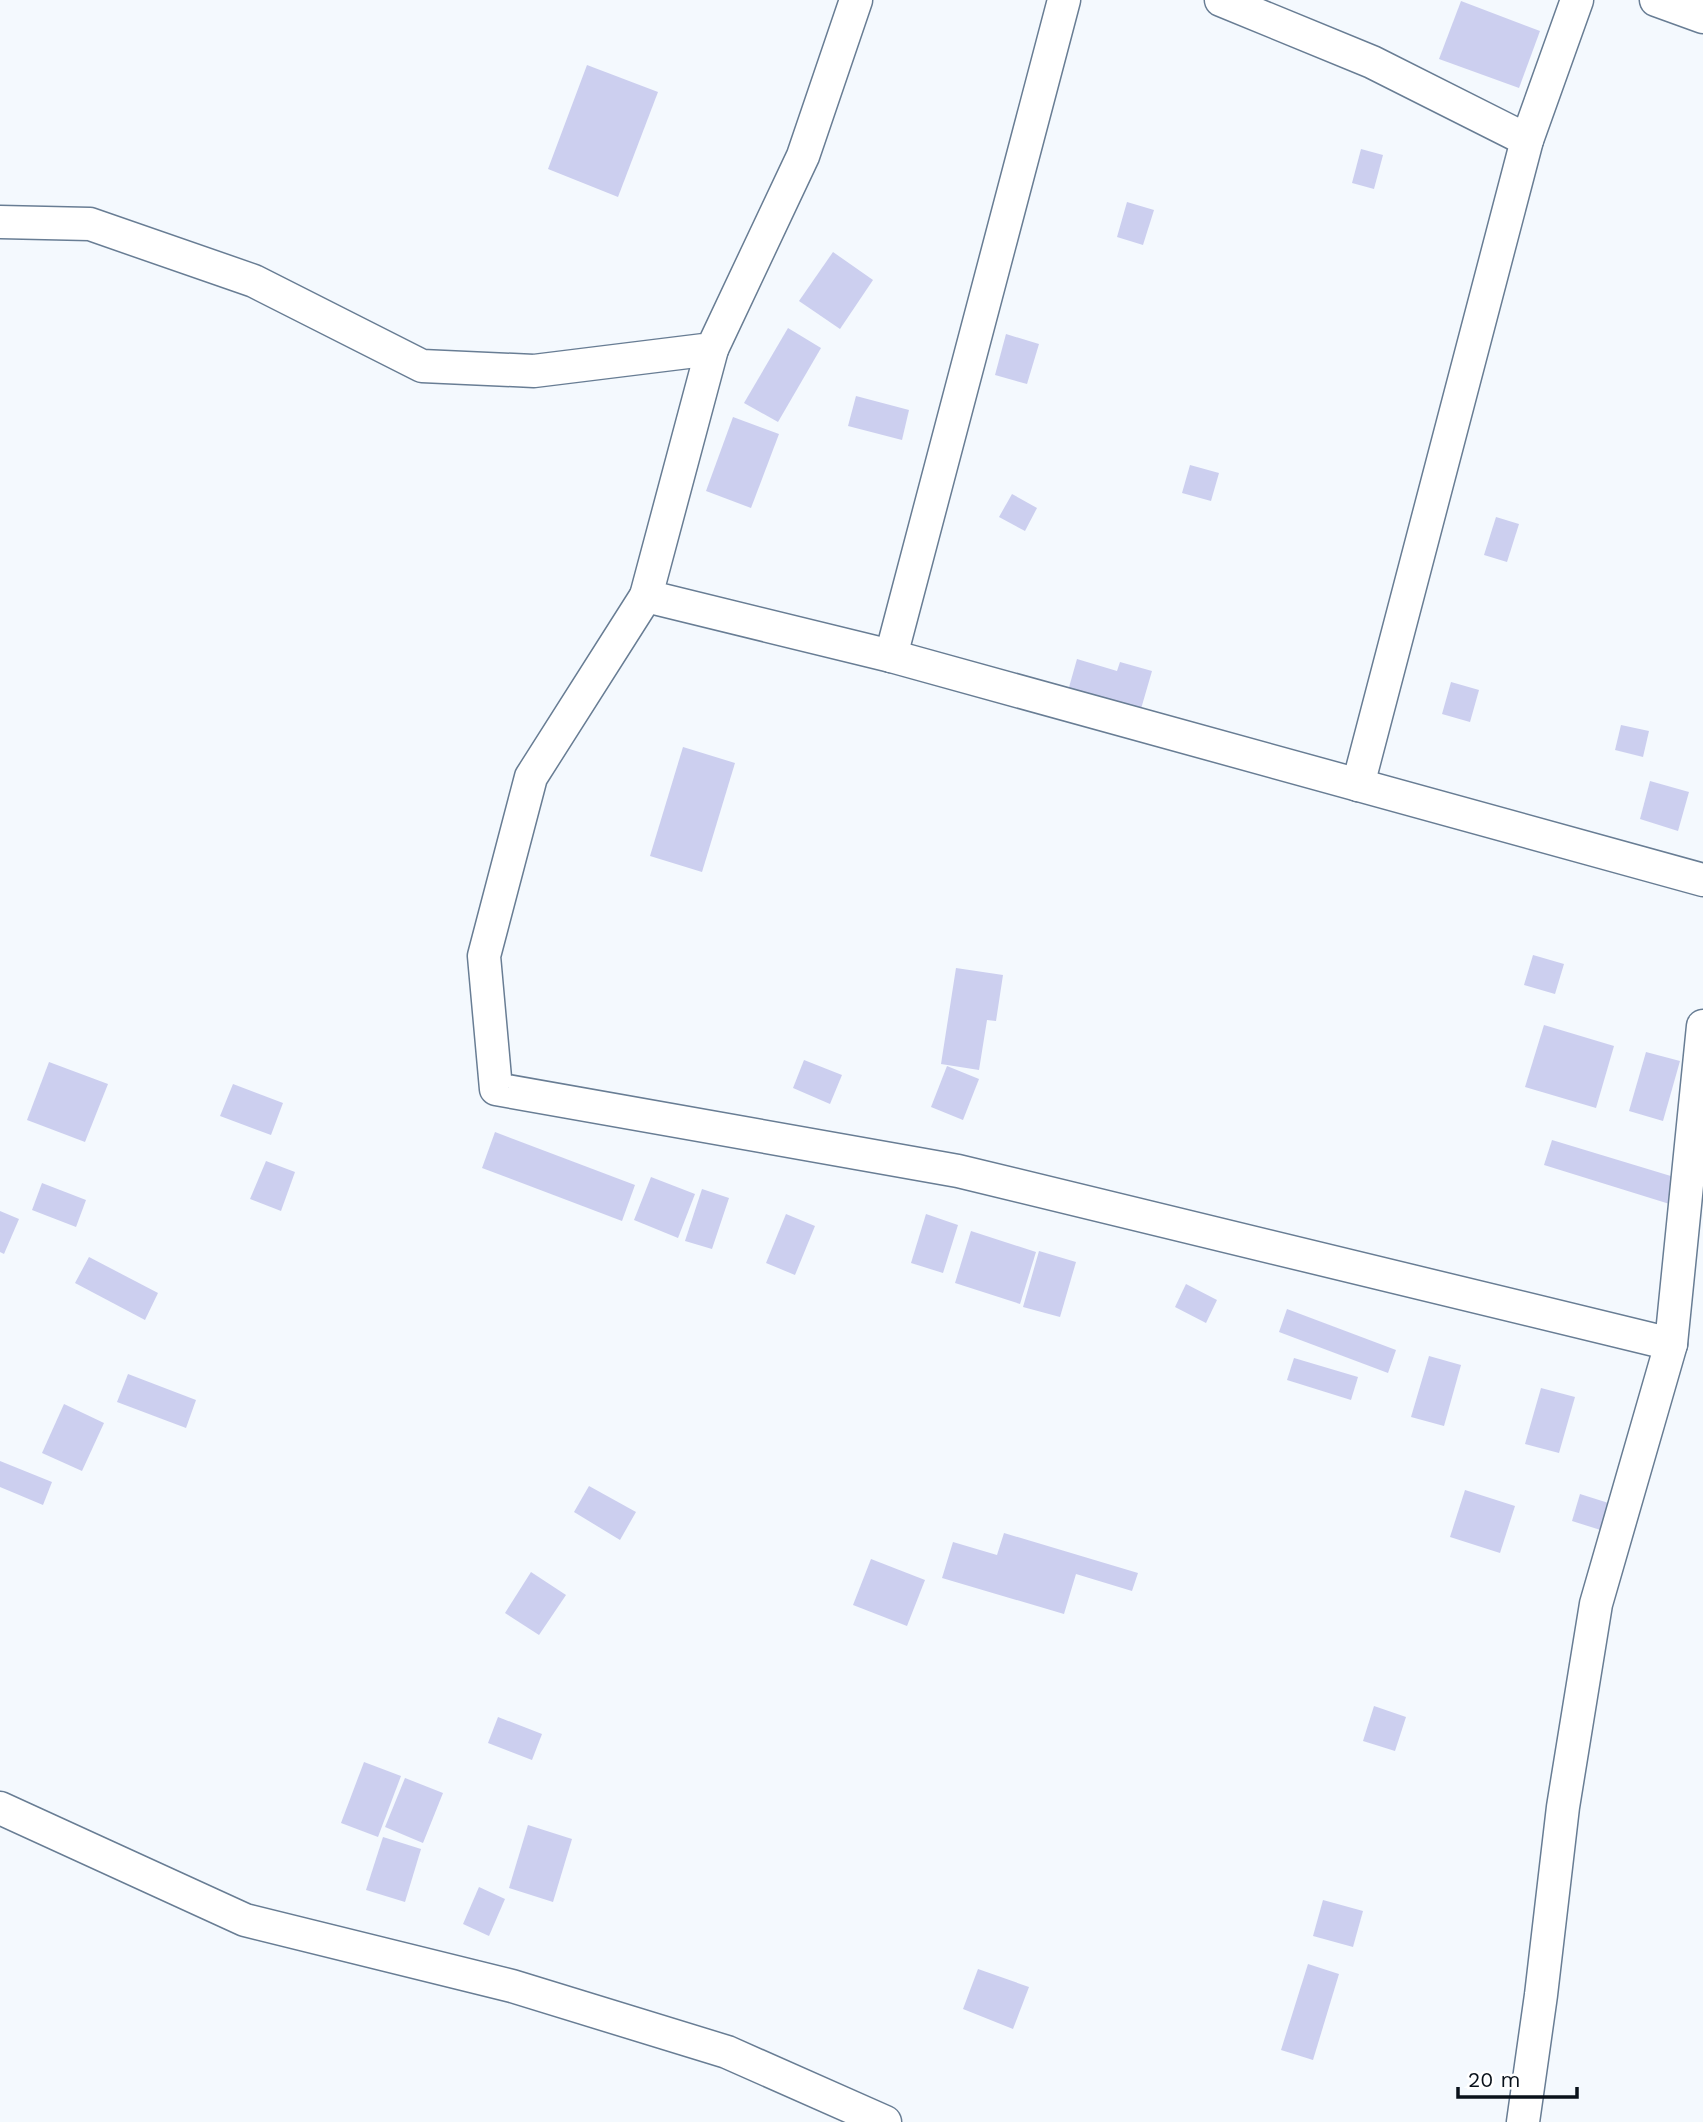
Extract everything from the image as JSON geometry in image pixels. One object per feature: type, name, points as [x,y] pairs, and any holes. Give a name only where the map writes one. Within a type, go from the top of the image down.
[{"type":"street","points":[[856,0],[803,156],[712,349],[646,596],[531,777],[484,956],[496,1089],[958,1171],[1671,1344]]},
{"type":"street","points":[[891,656],[1064,0]]},
{"type":"street","points":[[1221,0],[1372,62],[1527,140]]},
{"type":"street","points":[[1358,785],[1527,140],[1577,0]]},
{"type":"street","points":[[1656,0],[1703,17]]},
{"type":"street","points":[[0,222],[90,224],[254,281],[422,366],[534,371],[712,349]]},
{"type":"street","points":[[646,596],[891,656],[1703,880]]},
{"type":"street","points":[[1524,2122],[1563,1807],[1596,1604],[1671,1344],[1703,1026]]},
{"type":"street","points":[[0,1808],[245,1920],[512,1986],[727,2052],[885,2122]]},
{"type":"building","points":[[1461,1],[1540,31],[1519,88],[1439,59]]},
{"type":"building","points":[[587,65],[658,92],[618,197],[548,169]]},
{"type":"building","points":[[1361,149],[1383,155],[1374,189],[1352,183]]},
{"type":"building","points":[[1127,202],[1154,210],[1143,245],[1117,237]]},
{"type":"building","points":[[833,252],[873,280],[840,329],[799,301]]},
{"type":"building","points":[[788,328],[821,348],[778,422],[744,403]]},
{"type":"building","points":[[1006,334],[1039,344],[1027,384],[995,375]]},
{"type":"building","points":[[856,396],[909,410],[902,440],[848,426]]},
{"type":"building","points":[[733,417],[779,434],[751,508],[706,491]]},
{"type":"building","points":[[1190,465],[1219,473],[1211,501],[1182,493]]},
{"type":"building","points":[[1012,494],[1037,508],[1025,531],[999,517]]},
{"type":"building","points":[[1496,517],[1519,524],[1507,562],[1484,555]]},
{"type":"building","points":[[1077,659],[1117,671],[1120,662],[1152,671],[1134,733],[1062,712]]},
{"type":"building","points":[[1451,682],[1479,690],[1470,722],[1442,714]]},
{"type":"building","points":[[1621,725],[1649,731],[1643,757],[1615,750]]},
{"type":"building","points":[[683,747],[735,763],[702,872],[650,856]]},
{"type":"building","points":[[1650,781],[1689,792],[1678,831],[1640,819]]},
{"type":"building","points":[[1533,955],[1564,964],[1555,994],[1524,985]]},
{"type":"building","points":[[956,968],[1003,975],[996,1021],[987,1020],[979,1070],[941,1064]]},
{"type":"building","points":[[1544,1025],[1614,1046],[1596,1108],[1525,1087]]},
{"type":"building","points":[[1646,1052],[1680,1061],[1663,1121],[1629,1111]]},
{"type":"building","points":[[804,1060],[842,1075],[830,1104],[793,1088]]},
{"type":"building","points":[[49,1062],[108,1084],[85,1142],[27,1120]]},
{"type":"building","points":[[947,1066],[979,1079],[963,1120],[931,1107]]},
{"type":"building","points":[[233,1084],[283,1103],[271,1135],[220,1116]]},
{"type":"building","points":[[495,1132],[635,1185],[622,1221],[482,1168]]},
{"type":"building","points":[[1552,1140],[1684,1180],[1676,1206],[1544,1165]]},
{"type":"building","points":[[266,1161],[295,1172],[281,1211],[250,1199]]},
{"type":"building","points":[[651,1177],[695,1194],[678,1238],[634,1220]]},
{"type":"building","points":[[42,1183],[86,1200],[76,1227],[32,1210]]},
{"type":"building","points":[[702,1189],[729,1198],[712,1249],[685,1241]]},
{"type":"building","points":[[0,1211],[19,1219],[4,1254],[0,1252]]},
{"type":"building","points":[[786,1214],[815,1226],[795,1275],[766,1263]]},
{"type":"building","points":[[926,1214],[958,1225],[943,1273],[911,1263]]},
{"type":"building","points":[[971,1231],[1036,1252],[1020,1304],[955,1283]]},
{"type":"building","points":[[1039,1251],[1076,1262],[1060,1317],[1023,1307]]},
{"type":"building","points":[[89,1257],[158,1293],[145,1320],[75,1283]]},
{"type":"building","points":[[1186,1284],[1217,1300],[1206,1323],[1175,1307]]},
{"type":"building","points":[[1287,1309],[1396,1350],[1388,1373],[1279,1332]]},
{"type":"building","points":[[1429,1356],[1461,1365],[1444,1426],[1411,1417]]},
{"type":"building","points":[[1294,1358],[1358,1377],[1351,1400],[1287,1380]]},
{"type":"building","points":[[128,1374],[196,1400],[186,1428],[117,1402]]},
{"type":"building","points":[[1541,1388],[1575,1397],[1559,1453],[1525,1444]]},
{"type":"building","points":[[64,1404],[104,1423],[82,1471],[42,1453]]},
{"type":"building","points":[[0,1461],[52,1482],[43,1505],[0,1487]]},
{"type":"building","points":[[589,1486],[636,1512],[620,1540],[574,1512]]},
{"type":"building","points":[[1465,1490],[1515,1506],[1500,1553],[1450,1537]]},
{"type":"building","points":[[1580,1494],[1618,1506],[1610,1533],[1572,1521]]},
{"type":"building","points":[[1004,1533],[1138,1573],[1132,1591],[1076,1574],[1064,1614],[942,1578],[953,1542],[997,1555]]},
{"type":"building","points":[[871,1559],[925,1580],[907,1626],[853,1605]]},
{"type":"building","points":[[531,1572],[566,1595],[539,1635],[505,1613]]},
{"type":"building","points":[[1374,1706],[1406,1717],[1395,1751],[1363,1741]]},
{"type":"building","points":[[498,1717],[542,1734],[532,1760],[488,1743]]},
{"type":"building","points":[[364,1762],[401,1776],[378,1837],[341,1823]]},
{"type":"building","points":[[405,1778],[443,1793],[423,1843],[385,1827]]},
{"type":"building","points":[[528,1825],[572,1839],[553,1902],[509,1888]]},
{"type":"building","points":[[383,1837],[421,1849],[405,1902],[366,1890]]},
{"type":"building","points":[[479,1887],[505,1899],[489,1936],[463,1924]]},
{"type":"building","points":[[1323,1900],[1363,1911],[1353,1947],[1313,1936]]},
{"type":"building","points":[[1308,1964],[1339,1974],[1313,2060],[1281,2050]]},
{"type":"building","points":[[978,1969],[1029,1987],[1013,2029],[963,2009]]}]
